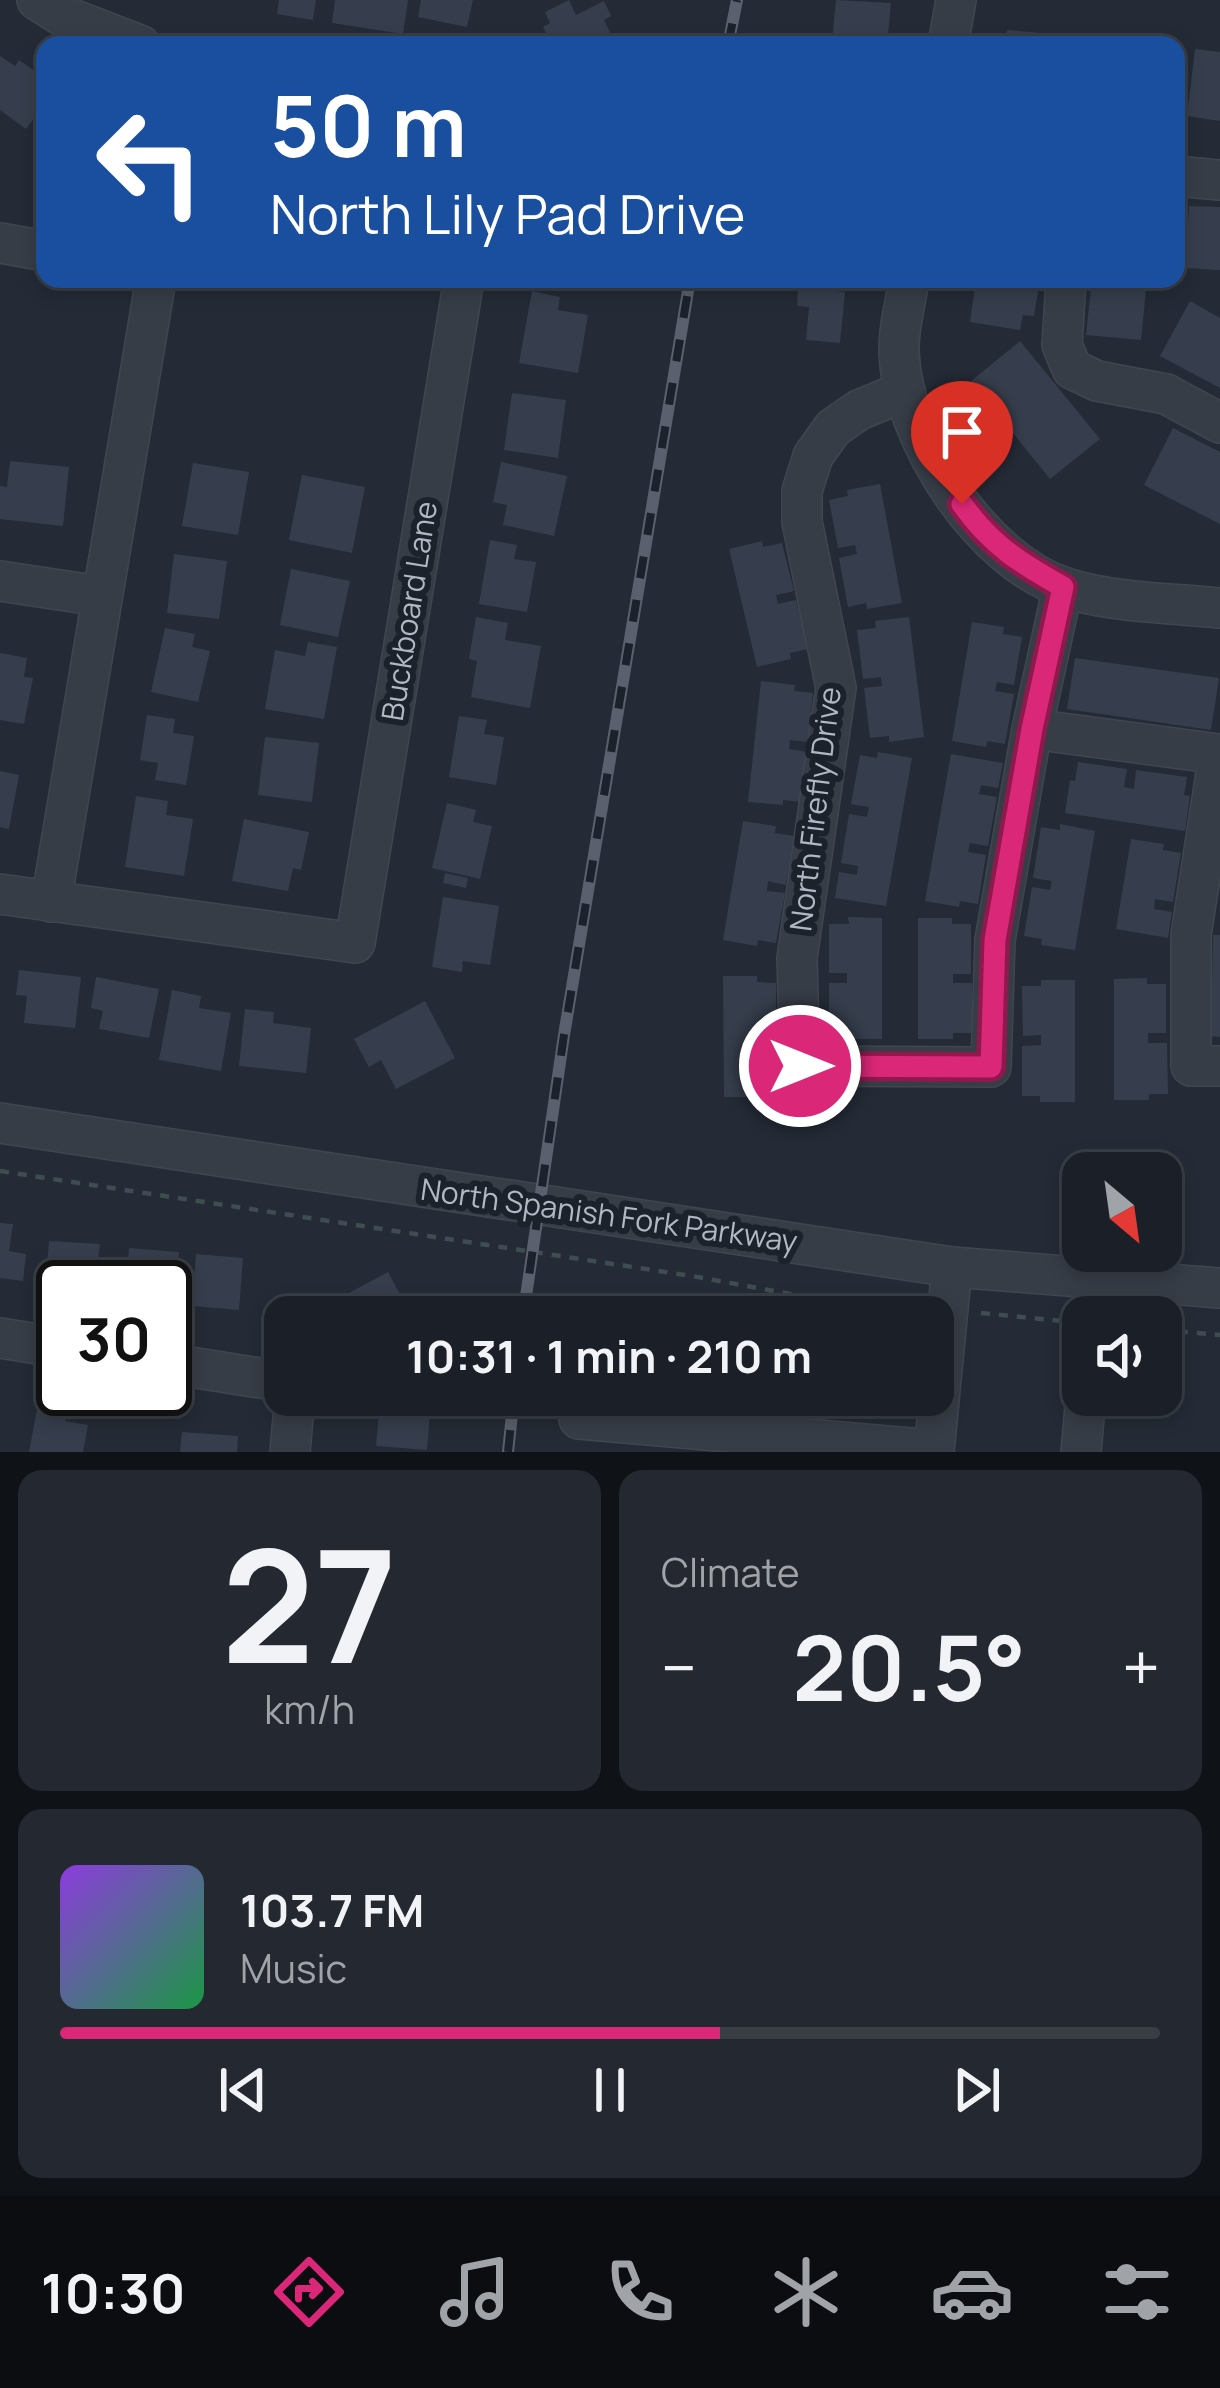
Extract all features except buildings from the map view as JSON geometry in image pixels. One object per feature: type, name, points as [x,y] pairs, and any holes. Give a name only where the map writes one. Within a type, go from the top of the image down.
[{"type":"street","points":[[37,0],[59,14],[116,36]]},
{"type":"street","points":[[950,36],[956,0]]},
{"type":"street","points":[[1185,177],[1220,180]]},
{"type":"street","points":[[0,243],[36,249]]},
{"type":"street","points":[[0,894],[51,902],[154,288]]},
{"type":"street","name":"Buckboard Lane","points":[[51,902],[355,943],[463,288]]},
{"type":"street","points":[[909,288],[899,350],[905,391],[940,472],[984,536],[1063,587],[1220,608]]},
{"type":"street","points":[[1065,288],[1062,345],[1072,369],[1097,381],[1166,394],[1220,423]]},
{"type":"street","name":"North Firefly Drive","points":[[905,391],[859,410],[833,428],[813,456],[802,491],[802,522],[836,688],[797,958],[800,1066],[991,1067],[995,940],[1032,729]]},
{"type":"street","points":[[0,581],[100,596]]},
{"type":"street","points":[[1063,587],[1032,729],[1219,754],[1190,935],[1206,1066]]},
{"type":"street","name":"North Spanish Fork Parkway","points":[[0,1124],[952,1267],[1220,1288]]},
{"type":"street","points":[[579,1419],[664,1439],[934,1451],[952,1267]]},
{"type":"street","points":[[0,1338],[36,1344]]},
{"type":"street","points":[[192,1368],[264,1379]]},
{"type":"street","points":[[290,1452],[293,1416]]},
{"type":"street","points":[[1081,1452],[1084,1416]]},
{"type":"path","points":[[0,1171],[802,1296]]},
{"type":"path","points":[[983,1313],[1062,1320]]},
{"type":"path","points":[[1182,1332],[1220,1335]]},
{"type":"railway","points":[[730,36],[737,0]]},
{"type":"railway","points":[[526,1296],[564,1035],[688,288]]},
{"type":"railway","points":[[508,1452],[512,1416]]},
{"type":"route","points":[[800,1066],[991,1067],[995,940],[1063,587],[984,536],[962,504]]}]
